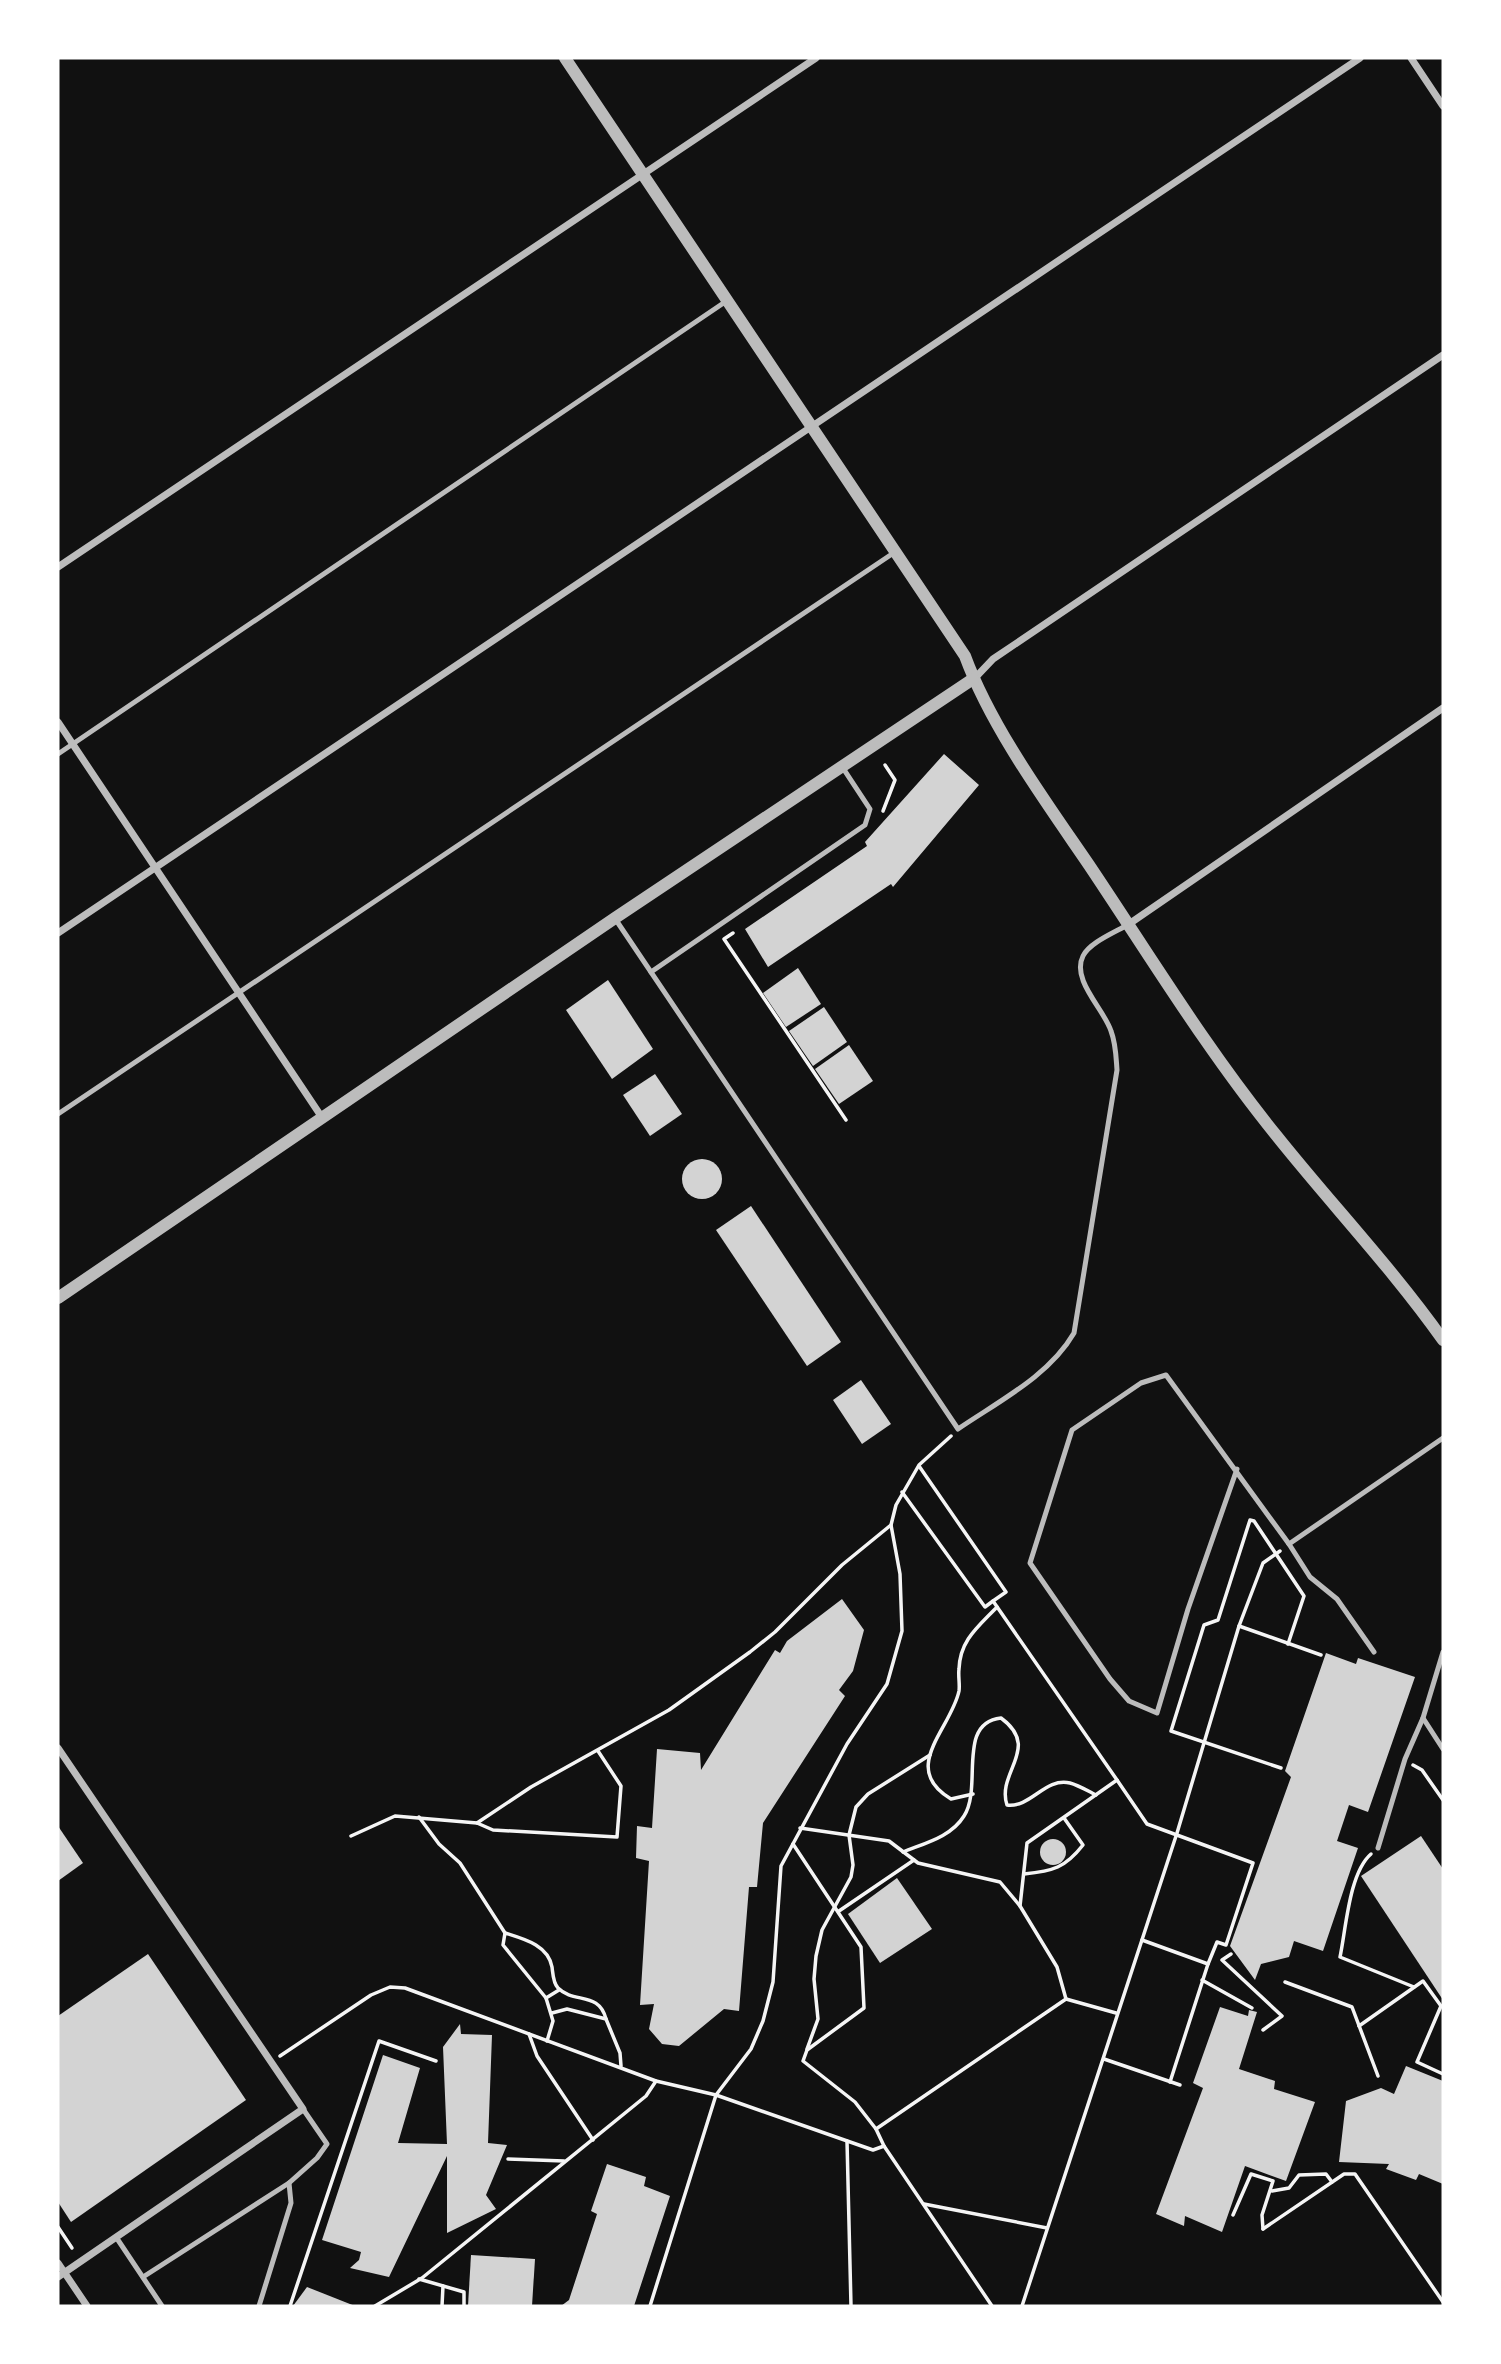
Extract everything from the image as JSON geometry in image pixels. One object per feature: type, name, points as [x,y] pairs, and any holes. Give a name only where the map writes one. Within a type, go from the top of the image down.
[{"type":"street","points":[[565,58],[965,656],[973,679],[1040,793],[1212,1050],[1275,1134],[1387,1266],[1443,1340]]},
{"type":"street","points":[[58,567],[816,58]]},
{"type":"street","points":[[58,933],[1360,58]]},
{"type":"street","points":[[1411,58],[1443,106]]},
{"type":"street","points":[[58,1298],[615,918],[973,679],[993,659],[1443,355]]},
{"type":"street","points":[[1129,924],[1443,708]]},
{"type":"street","points":[[58,722],[323,1119]]},
{"type":"street","points":[[59,1752],[303,2109],[61,2275]]},
{"type":"street","points":[[58,2263],[61,2275],[87,2306]]},
{"type":"lane","points":[[58,754],[728,300]]},
{"type":"lane","points":[[58,1114],[237,991],[896,552]]},
{"type":"lane","points":[[651,972],[865,825],[870,809],[842,766]]},
{"type":"lane","points":[[615,918],[958,1429],[1046,1368],[1062,1353],[1074,1333],[1117,1070],[1112,1032],[1090,993],[1080,967],[1084,954],[1091,947],[1129,924]]},
{"type":"lane","points":[[1237,1469],[1188,1609],[1157,1713],[1129,1701],[1110,1679],[1030,1563],[1072,1430],[1141,1383],[1166,1375],[1237,1469],[1310,1577],[1337,1599],[1374,1652]]},
{"type":"lane","points":[[1289,1544],[1443,1437]]},
{"type":"lane","points":[[1378,1848],[1405,1759],[1423,1718],[1443,1652]]},
{"type":"lane","points":[[1423,1718],[1443,1748]]},
{"type":"lane","points":[[143,2277],[289,2183],[317,2158],[327,2144],[303,2109]]},
{"type":"lane","points":[[259,2306],[292,2203],[289,2183]]},
{"type":"lane","points":[[116,2238],[162,2306]]},
{"type":"path","points":[[880,818],[895,780],[885,765]]},
{"type":"path","points":[[735,932],[724,939],[846,1120]]},
{"type":"path","points":[[650,2306],[716,2095],[751,2049],[763,2021],[774,1982],[781,1866],[848,1744],[887,1684],[902,1631],[900,1574],[891,1525],[902,1491],[919,1465],[958,1429]]},
{"type":"path","points":[[902,1491],[985,1607],[1006,1592],[919,1465]]},
{"type":"path","points":[[1281,1768],[1171,1731],[1204,1625],[1218,1620],[1250,1520],[1254,1521],[1304,1596],[1288,1644]]},
{"type":"path","points":[[477,1823],[531,1787],[669,1710],[750,1652],[775,1632],[842,1565],[891,1525]]},
{"type":"path","points":[[1022,2306],[1177,1833],[1238,1626],[1263,1563],[1289,1544]]},
{"type":"path","points":[[993,1601],[1147,1824],[1253,1863],[1226,1945],[1217,1942],[1202,1979],[1170,2082]]},
{"type":"path","points":[[972,1794],[951,1799],[937,1791],[928,1767],[930,1755],[959,1691],[962,1645],[998,1608]]},
{"type":"path","points":[[1238,1626],[1321,1655]]},
{"type":"path","points":[[903,1852],[945,1835],[963,1818],[972,1794],[974,1742],[979,1728],[988,1720],[1001,1718],[1014,1728],[1020,1750],[1003,1794],[1007,1805],[1017,1806],[1052,1783],[1069,1782],[1096,1795]]},
{"type":"path","points":[[351,1836],[395,1816],[419,1816],[477,1823],[493,1830],[617,1838],[621,1786],[598,1751]]},
{"type":"path","points":[[930,1755],[887,1785],[868,1794],[856,1807],[849,1835],[853,1865],[837,1909],[822,1930],[814,1979],[818,2019],[803,2061],[855,2102],[876,2129],[876,2134],[992,2306]]},
{"type":"path","points":[[1405,1759],[1422,1770],[1443,1800]]},
{"type":"path","points":[[1020,1906],[1027,1843],[1117,1780]]},
{"type":"path","points":[[419,1816],[439,1844],[460,1863],[505,1933],[528,1940],[544,1950],[551,1962],[555,1984],[559,1990],[596,2001],[604,2010],[620,2053],[621,2066]]},
{"type":"path","points":[[1024,1874],[1046,1872],[1069,1863],[1083,1845],[1064,1817]]},
{"type":"path","points":[[800,1828],[889,1842],[914,1860],[1000,1882],[1020,1906],[1057,1967],[1066,1999]]},
{"type":"path","points":[[793,1844],[861,1947],[864,2008],[807,2050]]},
{"type":"path","points":[[1378,1848],[1363,1861],[1350,1895],[1350,1915],[1340,1957],[1414,1987]]},
{"type":"path","points":[[837,1909],[914,1860]]},
{"type":"path","points":[[505,1933],[503,1945],[546,1998],[552,2013],[547,2040]]},
{"type":"path","points":[[1142,1940],[1208,1964]]},
{"type":"path","points":[[1231,1954],[1222,1960],[1282,2016],[1262,2030]]},
{"type":"path","points":[[1202,1979],[1252,2008]]},
{"type":"path","points":[[1359,2026],[1423,1981],[1441,2006],[1417,2062],[1443,2074]]},
{"type":"path","points":[[1285,1982],[1352,2007],[1378,2076]]},
{"type":"path","points":[[271,2062],[371,1995],[390,1987],[405,1988],[656,2081],[716,2095],[873,2150],[884,2146]]},
{"type":"path","points":[[546,1998],[559,1990]]},
{"type":"path","points":[[1066,1999],[1116,2013]]},
{"type":"path","points":[[876,2129],[1066,1999]]},
{"type":"path","points":[[552,2013],[567,2009],[606,2019]]},
{"type":"path","points":[[529,2033],[537,2056],[593,2140]]},
{"type":"path","points":[[290,2306],[379,2041],[436,2061]]},
{"type":"path","points":[[1104,2059],[1180,2085]]},
{"type":"path","points":[[375,2306],[419,2279],[593,2140],[646,2096],[656,2081]]},
{"type":"path","points":[[848,2141],[850,2306]]},
{"type":"path","points":[[508,2159],[566,2161]]},
{"type":"path","points":[[1233,2215],[1251,2174],[1273,2181],[1262,2215],[1263,2229],[1344,2174],[1355,2174],[1443,2302]]},
{"type":"path","points":[[1272,2190],[1289,2188],[1299,2175],[1326,2174],[1332,2182]]},
{"type":"path","points":[[924,2204],[930,2202],[1047,2228]]},
{"type":"path","points":[[58,2227],[72,2248]]},
{"type":"path","points":[[419,2279],[464,2292],[464,2306]]},
{"type":"path","points":[[442,2306],[443,2286]]},
{"type":"building","points":[[944,754],[979,785],[893,887],[891,884],[768,967],[745,929],[867,846],[865,842]]},
{"type":"building","points":[[798,968],[821,1004],[786,1027],[763,993]]},
{"type":"building","points":[[608,980],[653,1049],[612,1079],[566,1010]]},
{"type":"building","points":[[824,1007],[847,1042],[813,1066],[789,1031]]},
{"type":"building","points":[[849,1045],[873,1081],[839,1104],[815,1069]]},
{"type":"building","points":[[655,1074],[682,1114],[650,1136],[623,1095]]},
{"type":"building","points":[[702,1159],[710,1160],[716,1165],[721,1171],[721,1187],[716,1193],[710,1198],[702,1199],[694,1198],[688,1193],[683,1187],[682,1179],[683,1171],[688,1165],[694,1160]]},
{"type":"building","points":[[751,1206],[841,1342],[807,1366],[716,1230]]},
{"type":"building","points":[[861,1380],[891,1424],[862,1444],[833,1400]]},
{"type":"building","points":[[842,1599],[864,1630],[853,1671],[839,1690],[845,1696],[763,1823],[757,1887],[749,1887],[739,2011],[724,2009],[679,2046],[662,2044],[649,2029],[654,2004],[640,2005],[649,1861],[636,1858],[637,1826],[652,1828],[657,1749],[700,1753],[701,1770],[775,1650],[780,1653],[787,1641]]},
{"type":"building","points":[[1326,1653],[1356,1664],[1358,1658],[1415,1677],[1368,1812],[1349,1805],[1337,1841],[1358,1848],[1323,1951],[1294,1941],[1289,1957],[1261,1964],[1255,1980],[1230,1946],[1291,1777],[1285,1771]]},
{"type":"building","points":[[58,1826],[83,1863],[58,1881]]},
{"type":"building","points":[[1421,1836],[1443,1869],[1443,2000],[1361,1876]]},
{"type":"building","points":[[1053,1839],[1062,1843],[1066,1852],[1062,1861],[1053,1865],[1044,1861],[1040,1852],[1044,1843]]},
{"type":"building","points":[[897,1878],[932,1929],[880,1963],[848,1914]]},
{"type":"building","points":[[148,1954],[246,2100],[71,2222],[58,2202],[58,2016]]},
{"type":"building","points":[[1220,2007],[1248,2016],[1249,2010],[1257,2012],[1239,2069],[1275,2081],[1274,2089],[1315,2102],[1286,2181],[1245,2166],[1222,2232],[1185,2216],[1184,2226],[1156,2214],[1203,2088],[1193,2083]]},
{"type":"building","points":[[460,2024],[461,2034],[492,2035],[488,2143],[507,2145],[486,2195],[496,2209],[447,2233],[447,2156],[389,2277],[350,2268],[359,2260],[361,2252],[322,2240],[383,2055],[420,2068],[398,2143],[447,2144],[443,2047]]},
{"type":"building","points":[[1406,2066],[1443,2081],[1443,2184],[1419,2174],[1416,2180],[1386,2169],[1389,2164],[1339,2162],[1346,2101],[1381,2088],[1394,2094]]},
{"type":"building","points":[[607,2164],[646,2177],[644,2186],[670,2196],[634,2306],[561,2306],[569,2300],[597,2214],[591,2211]]},
{"type":"building","points":[[471,2255],[535,2259],[532,2306],[468,2306]]},
{"type":"building","points":[[307,2287],[355,2306],[293,2306]]}]
